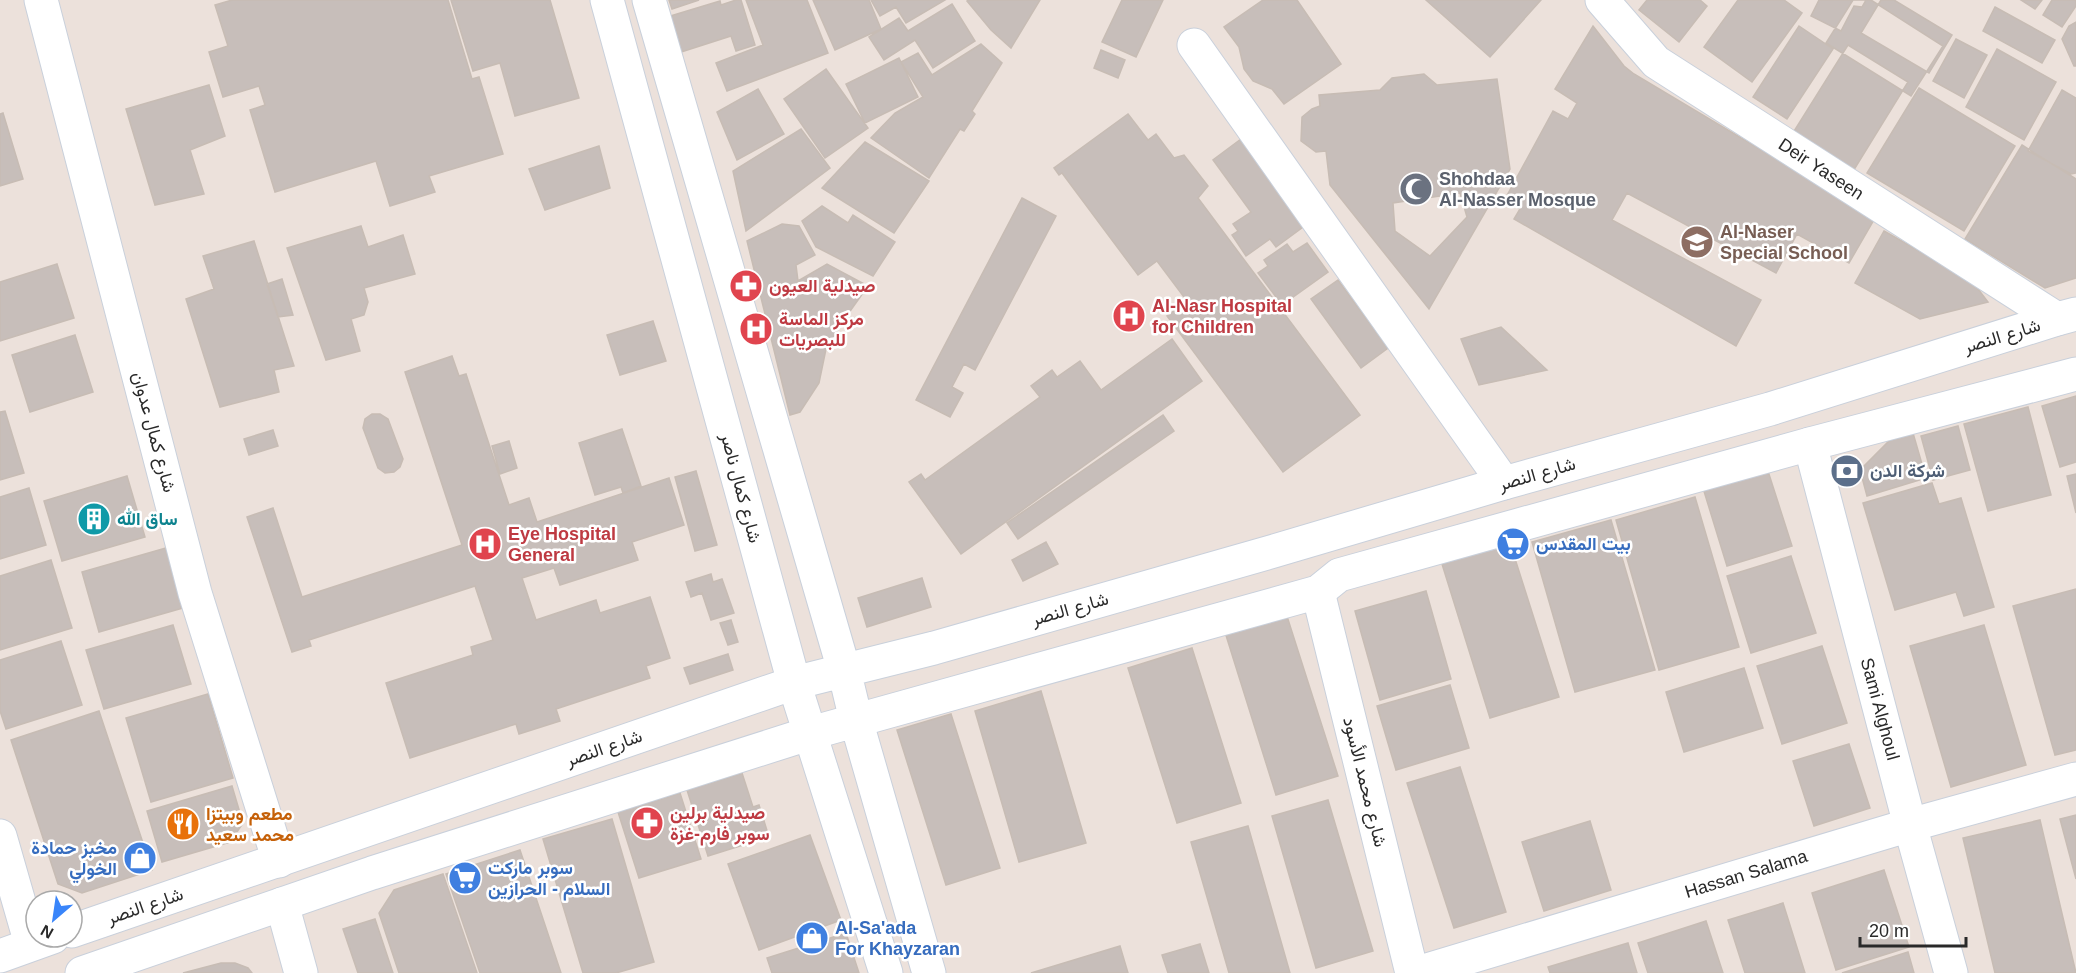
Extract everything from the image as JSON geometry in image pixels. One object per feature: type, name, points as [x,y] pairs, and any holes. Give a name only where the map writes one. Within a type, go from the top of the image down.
[{"type":"main road","name":"شارع كمال عدوان","points":[[40,0],[195,593],[279,861]]},
{"type":"main road","name":"شارع كمال ناصر","points":[[607,0],[794,683],[886,973]]},
{"type":"main road","points":[[649,0],[929,973]]},
{"type":"main road","name":"Deir Yaseen","points":[[1602,0],[1656,62],[2066,316]]},
{"type":"main road","points":[[1194,45],[1504,483]]},
{"type":"main road","name":"شارع النصر","points":[[84,927],[794,683],[934,648],[1504,483],[1770,409],[2066,316]]},
{"type":"main road","points":[[82,973],[372,873],[811,733],[1318,592],[1339,575],[1810,444],[2076,374]]},
{"type":"main road","name":"Sami Alghoul","points":[[1810,444],[1951,973]]},
{"type":"main road","name":"شارع محمد الأسود","points":[[1318,592],[1412,973]]},
{"type":"main road","name":"Hassan Salama","points":[[1416,973],[1910,825],[2076,778]]},
{"type":"main road","points":[[0,836],[24,896]]},
{"type":"main road","points":[[282,904],[301,973]]},
{"type":"main road","points":[[0,956],[24,947]]},
{"type":"building","points":[[232,0],[448,0],[472,79],[479,77],[503,154],[429,176],[435,192],[390,206],[376,161],[275,192],[250,110],[265,105],[259,86],[223,97],[209,52],[228,46],[215,5]]},
{"type":"building","points":[[451,0],[550,0],[579,98],[515,116],[500,63],[473,71]]},
{"type":"building","points":[[669,0],[699,0],[672,9]]},
{"type":"building","points":[[741,0],[755,45],[736,51],[731,36],[678,53],[667,17],[720,1],[721,5]]},
{"type":"building","points":[[746,0],[807,0],[828,53],[727,91],[716,63],[763,45]]},
{"type":"building","points":[[813,0],[869,0],[881,29],[835,50]]},
{"type":"building","points":[[871,0],[945,0],[906,23],[896,7],[880,16]]},
{"type":"building","points":[[968,0],[1040,0],[1011,48],[991,30]]},
{"type":"building","points":[[1122,0],[1163,0],[1136,57],[1102,42]]},
{"type":"building","points":[[1263,0],[1297,0],[1341,64],[1284,104],[1272,89],[1253,81],[1244,69],[1239,47],[1224,27]]},
{"type":"building","points":[[1426,0],[1541,0],[1490,57]]},
{"type":"building","points":[[1647,0],[1700,0],[1707,6],[1679,42],[1639,10]]},
{"type":"building","points":[[1738,0],[1784,0],[1802,13],[1752,82],[1704,47]]},
{"type":"building","points":[[1819,0],[1866,0],[1862,7],[1854,6],[1841,31],[1811,16]]},
{"type":"building","points":[[1853,0],[1871,0],[1943,46],[1911,96],[1826,43]]},
{"type":"building","points":[[1881,0],[1894,0],[1952,35],[1929,73],[1861,33]]},
{"type":"building","points":[[2021,0],[2042,0],[2035,9]]},
{"type":"building","points":[[2052,0],[2076,0],[2076,6],[2062,27],[2043,15]]},
{"type":"building","points":[[952,4],[975,41],[933,68],[915,40],[884,60],[869,37],[899,18],[908,31]]},
{"type":"building","points":[[1995,7],[2055,40],[2042,63],[1983,31]]},
{"type":"building","points":[[2076,22],[2076,66],[2074,66],[2062,39],[2069,26]]},
{"type":"building","points":[[1593,26],[1624,66],[1634,74],[1875,218],[1849,263],[1797,234],[1776,273],[1627,193],[1612,220],[1761,300],[1736,346],[1514,219],[1520,209],[1504,201],[1553,111],[1568,119],[1577,103],[1555,89]]},
{"type":"building","points":[[1799,26],[1833,49],[1787,119],[1753,97]]},
{"type":"building","points":[[1956,39],[1987,55],[1964,98],[1933,81]]},
{"type":"building","points":[[981,44],[1002,63],[972,111],[975,114],[964,131],[960,129],[929,178],[871,138],[895,113],[923,97],[901,62],[918,53],[932,75]]},
{"type":"building","points":[[1848,45],[1908,82],[1852,173],[1791,136]]},
{"type":"building","points":[[1997,49],[2056,82],[2024,140],[1966,107]]},
{"type":"building","points":[[1101,50],[1125,60],[1118,78],[1094,68]]},
{"type":"building","points":[[899,58],[918,97],[865,123],[846,84]]},
{"type":"building","points":[[826,69],[868,128],[825,158],[784,99]]},
{"type":"building","name":"Shohdaa Al-Nasser Mosque","points":[[1424,74],[1437,85],[1497,79],[1510,169],[1429,309],[1330,185],[1326,151],[1316,152],[1301,141],[1302,117],[1320,106],[1319,95],[1380,90],[1392,78]],"holes":[[[1460,193],[1467,217],[1430,256],[1395,231],[1393,203]]]},
{"type":"building","points":[[209,85],[225,136],[190,150],[204,194],[155,205],[126,109]]},
{"type":"building","points":[[1919,88],[2015,146],[1964,231],[1867,173]]},
{"type":"building","points":[[758,89],[784,134],[737,160],[717,112]]},
{"type":"building","points":[[2062,90],[2076,98],[2076,173],[2071,174],[2028,151]]},
{"type":"building","points":[[3,113],[23,179],[0,186],[0,114]]},
{"type":"building","points":[[1128,114],[1148,140],[1156,134],[1174,158],[1184,155],[1208,186],[1198,198],[1360,415],[1283,472],[1167,316],[1187,301],[1157,261],[1138,275],[1062,173],[1059,175],[1054,168]]},
{"type":"building","points":[[801,129],[830,168],[746,231],[733,171]]},
{"type":"building","points":[[1241,139],[1303,227],[1276,247],[1270,239],[1246,256],[1232,235],[1238,231],[1233,224],[1251,212],[1213,160]]},
{"type":"building","points":[[865,142],[929,181],[894,233],[822,188]]},
{"type":"building","points":[[2022,145],[2076,179],[2076,278],[2045,288],[1965,239]]},
{"type":"building","points":[[599,146],[610,188],[545,210],[529,169]]},
{"type":"building","points":[[1022,198],[1056,216],[975,370],[964,364],[952,387],[963,393],[950,417],[916,400]]},
{"type":"building","points":[[822,206],[848,223],[853,215],[895,242],[873,276],[816,247],[802,221]]},
{"type":"building","points":[[782,224],[799,226],[815,255],[796,265],[798,281],[827,264],[868,286],[826,349],[819,383],[800,412],[790,415],[747,241]]},
{"type":"building","points":[[361,226],[368,247],[403,235],[415,274],[364,288],[368,302],[364,315],[351,319],[360,351],[326,360],[287,248]]},
{"type":"building","points":[[1884,231],[1972,281],[1988,302],[1920,319],[1855,283]]},
{"type":"building","points":[[254,241],[294,366],[274,370],[279,392],[220,407],[186,299],[214,289],[203,256]]},
{"type":"building","points":[[1307,243],[1328,272],[1282,305],[1258,273],[1268,266],[1264,260],[1287,244],[1293,252]]},
{"type":"building","points":[[57,264],[74,318],[0,341],[0,282]]},
{"type":"building","points":[[282,279],[293,315],[278,317],[267,284]]},
{"type":"building","points":[[1338,280],[1388,348],[1361,368],[1311,299]]},
{"type":"building","points":[[653,321],[666,361],[620,375],[607,335]]},
{"type":"building","points":[[1501,327],[1547,370],[1479,385],[1461,339]]},
{"type":"building","points":[[75,335],[93,392],[30,412],[12,355]]},
{"type":"building","points":[[1172,339],[1202,381],[961,554],[909,482],[921,474],[925,480],[1040,397],[1031,386],[1052,370],[1057,377],[1080,361],[1101,390]]},
{"type":"building","points":[[452,356],[459,376],[466,374],[509,505],[529,498],[537,522],[669,478],[684,525],[632,542],[638,560],[560,585],[554,568],[522,578],[536,620],[596,600],[600,613],[650,597],[670,658],[646,666],[650,678],[556,709],[560,721],[519,734],[516,724],[410,758],[386,683],[473,655],[471,647],[493,640],[475,586],[309,640],[311,646],[292,652],[247,517],[273,508],[302,597],[462,545],[405,372]]},
{"type":"building","points":[[2076,396],[2076,462],[2060,467],[2042,406]]},
{"type":"building","points":[[2028,407],[2051,495],[1988,511],[1964,424]]},
{"type":"building","points":[[5,411],[24,473],[0,480],[0,412]]},
{"type":"building","points":[[372,414],[380,414],[388,419],[403,459],[400,467],[394,472],[385,473],[378,468],[363,428],[365,419]]},
{"type":"building","points":[[1163,415],[1174,431],[1018,539],[1007,523]]},
{"type":"building","points":[[1958,426],[1970,470],[1933,480],[1921,436]]},
{"type":"building","points":[[622,429],[641,486],[623,493],[621,487],[595,495],[579,443]]},
{"type":"building","points":[[273,430],[278,446],[249,455],[244,439]]},
{"type":"building","points":[[1913,433],[1926,478],[1867,496],[1860,470],[1890,440]]},
{"type":"building","points":[[509,441],[517,468],[500,474],[492,446]]},
{"type":"building","points":[[1767,468],[1792,546],[1727,566],[1703,488]]},
{"type":"building","points":[[696,471],[717,545],[695,551],[675,477]]},
{"type":"building","points":[[2076,474],[2076,513],[2067,476]]},
{"type":"building","name":"ساق الله","points":[[127,476],[145,537],[62,561],[44,501]]},
{"type":"building","points":[[1932,483],[1939,504],[1961,498],[1994,607],[1964,616],[1956,592],[1895,610],[1863,503]]},
{"type":"building","points":[[29,488],[46,545],[0,559],[0,497]]},
{"type":"building","points":[[1695,497],[1739,647],[1659,670],[1616,520]]},
{"type":"building","points":[[1611,520],[1655,670],[1575,692],[1532,542]]},
{"type":"building","points":[[1046,542],[1058,564],[1023,581],[1012,560]]},
{"type":"building","points":[[1510,543],[1559,697],[1490,718],[1442,564]]},
{"type":"building","points":[[166,548],[183,608],[99,632],[82,572]]},
{"type":"building","points":[[1791,556],[1816,633],[1751,653],[1727,576]]},
{"type":"building","points":[[51,560],[72,628],[0,650],[0,576]]},
{"type":"building","points":[[711,574],[713,582],[722,579],[734,613],[711,620],[702,593],[691,597],[686,582]]},
{"type":"building","points":[[922,578],[931,607],[867,627],[858,598]]},
{"type":"building","points":[[2076,589],[2076,750],[2055,755],[2013,606]]},
{"type":"building","points":[[1426,591],[1451,679],[1380,700],[1355,611]]},
{"type":"building","points":[[1285,610],[1338,776],[1276,795],[1224,629]]},
{"type":"building","points":[[731,620],[738,642],[728,645],[720,623]]},
{"type":"building","points":[[173,625],[191,684],[104,709],[86,650]]},
{"type":"building","points":[[1984,625],[2026,765],[1951,787],[1910,646]]},
{"type":"building","points":[[61,641],[82,705],[6,729],[0,711],[0,660]]},
{"type":"building","points":[[1822,646],[1847,723],[1782,744],[1757,666]]},
{"type":"building","points":[[1192,648],[1241,803],[1177,823],[1128,668]]},
{"type":"building","points":[[728,654],[733,670],[690,684],[684,668]]},
{"type":"building","points":[[1744,668],[1763,728],[1684,752],[1666,692]]},
{"type":"building","points":[[1450,685],[1469,748],[1396,770],[1377,706]]},
{"type":"building","points":[[1041,691],[1086,843],[1019,862],[975,711]]},
{"type":"building","points":[[208,694],[233,778],[151,802],[126,718]]},
{"type":"building","points":[[99,711],[152,870],[84,892],[84,889],[71,889],[58,884],[11,740]]},
{"type":"building","points":[[951,714],[1000,868],[946,885],[897,730]]},
{"type":"building","points":[[1849,744],[1870,808],[1814,826],[1793,761]]},
{"type":"building","points":[[1460,767],[1506,912],[1454,928],[1407,783]]},
{"type":"building","points":[[742,773],[753,807],[759,805],[769,837],[708,856],[687,790]]},
{"type":"building","points":[[232,786],[243,823],[230,842],[162,862],[147,811]]},
{"type":"building","points":[[680,793],[701,859],[639,878],[618,812]]},
{"type":"building","points":[[1328,800],[1373,951],[1316,968],[1272,816]]},
{"type":"building","points":[[2076,815],[2076,879],[2060,819]]},
{"type":"building","points":[[612,819],[654,962],[616,973],[583,973],[543,839]]},
{"type":"building","points":[[2040,820],[2076,973],[1995,973],[1963,838]]},
{"type":"building","points":[[1590,821],[1611,890],[1544,911],[1522,842]]},
{"type":"building","points":[[1248,826],[1290,973],[1229,973],[1191,842]]},
{"type":"building","points":[[810,835],[841,920],[759,950],[728,864]]},
{"type":"building","points":[[520,850],[561,973],[480,973],[446,874]]},
{"type":"building","points":[[1884,870],[1909,947],[1836,970],[1812,893]]},
{"type":"building","points":[[443,874],[477,973],[399,973],[379,913],[394,890]]},
{"type":"building","points":[[1783,903],[1805,973],[1745,973],[1728,920]]},
{"type":"building","points":[[375,919],[393,973],[358,973],[343,929]]},
{"type":"building","points":[[1706,921],[1723,973],[1648,973],[1638,943]]},
{"type":"building","points":[[846,933],[859,973],[772,973],[767,958]]},
{"type":"building","points":[[1628,943],[1637,973],[1550,973],[1548,967]]},
{"type":"building","points":[[1200,944],[1209,973],[1168,973],[1162,955]]},
{"type":"building","points":[[1120,946],[1128,973],[1031,973]]},
{"type":"building","points":[[1908,952],[1914,973],[1842,973]]},
{"type":"building","points":[[221,963],[235,963],[248,968],[252,973],[183,973]]},
{"type":"place","name":"Shohdaa Al-Nasser Mosque","points":[[1416,189]]},
{"type":"place","name":"Al-Naser Special School","points":[[1697,242]]},
{"type":"place","name":"صيدلية العيون","points":[[746,286]]},
{"type":"place","name":"Al-Nasr Hospital for Children","points":[[1129,316]]},
{"type":"place","name":"مركز الماسة للبصريات","points":[[756,329]]},
{"type":"place","name":"شركة الدن","points":[[1847,471]]},
{"type":"place","name":"ساق الله","points":[[94,519]]},
{"type":"place","name":"Eye Hospital General","points":[[485,544]]},
{"type":"place","name":"بيت المقدس","points":[[1513,544]]},
{"type":"place","name":"صيدلية برلين سوبر فارم-غزة","points":[[647,823]]},
{"type":"place","name":"مطعم وبيتزا محمد سعيد","points":[[183,824]]},
{"type":"place","name":"مخبز حمادة الخولي","points":[[140,858]]},
{"type":"place","name":"سوبر ماركت السلام - الحرازين","points":[[465,878]]},
{"type":"place","name":"Al-Sa'ada For Khayzaran","points":[[812,938]]}]
